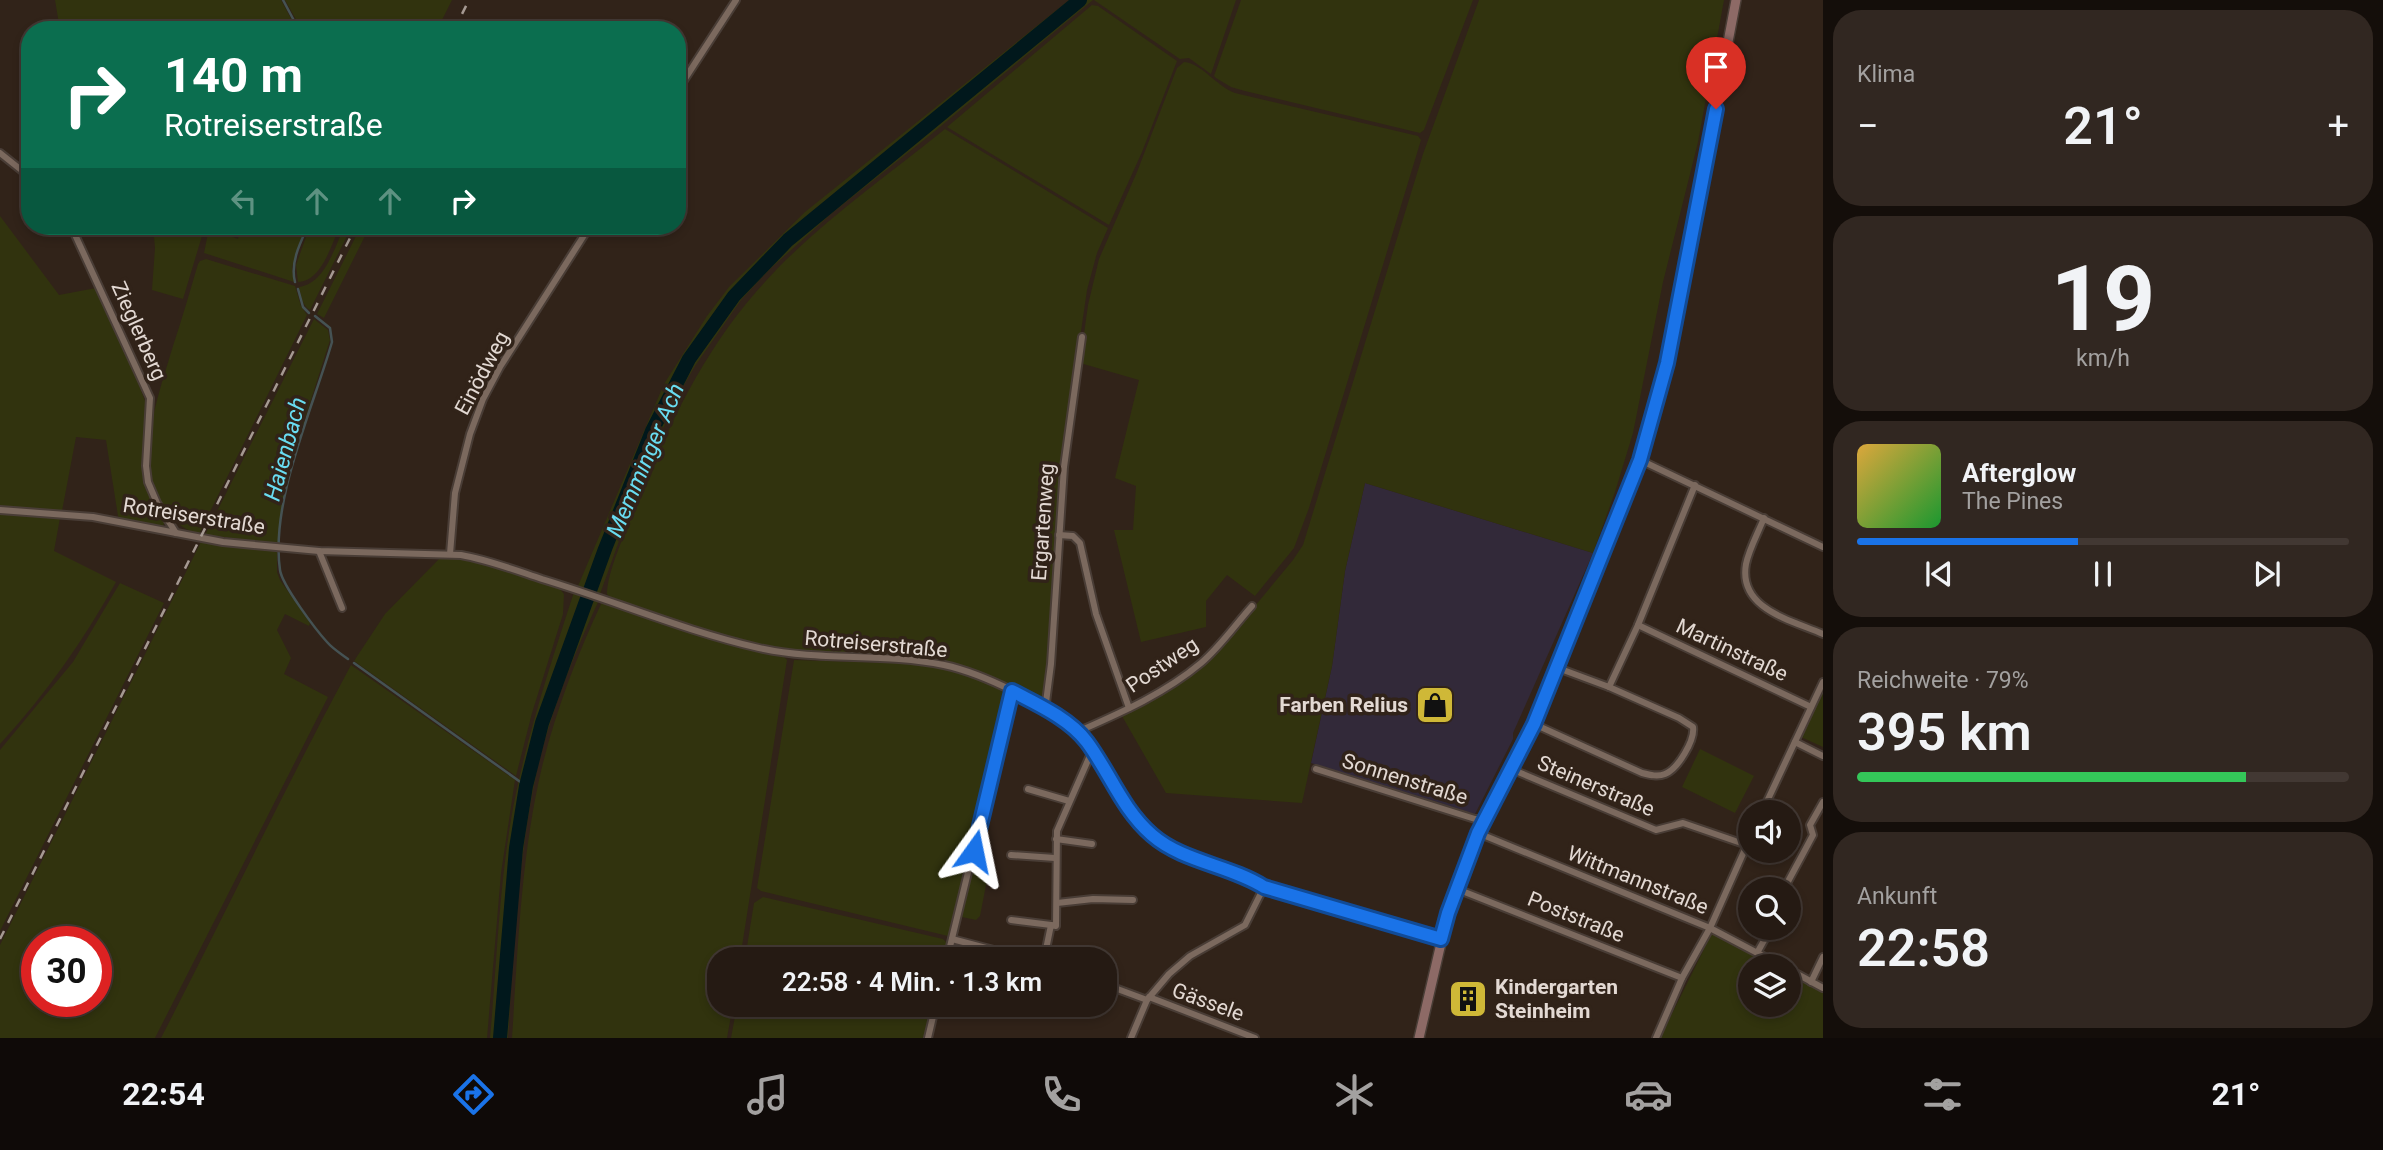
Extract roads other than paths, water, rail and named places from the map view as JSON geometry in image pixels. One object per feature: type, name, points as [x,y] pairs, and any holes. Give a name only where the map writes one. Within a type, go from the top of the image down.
[{"type":"street","points":[[686,77],[736,0]]},
{"type":"street","points":[[1419,1038],[1441,939],[1478,833],[1534,724],[1559,668],[1640,460],[1667,363],[1736,0]]},
{"type":"street","points":[[0,153],[21,170]]},
{"type":"street","name":"Zieglerberg","points":[[75,235],[150,398],[146,466],[148,482],[157,503],[176,533]]},
{"type":"street","name":"Einödweg","points":[[450,554],[455,493],[470,434],[483,400],[500,367],[584,235]]},
{"type":"street","name":"Ergartenweg","points":[[1045,709],[1051,664],[1065,459],[1082,337]]},
{"type":"street","points":[[1640,460],[1823,547]]},
{"type":"street","points":[[1609,687],[1638,625],[1695,485]]},
{"type":"street","name":"Rotreiserstraße","points":[[0,510],[115,521],[223,542],[319,551],[450,554],[482,559],[705,633],[760,648],[792,655],[914,660],[942,664],[979,676],[1012,691],[1045,709],[1077,732],[1093,751],[1128,809],[1166,846],[1249,878],[1264,887],[1441,939]]},
{"type":"street","points":[[1764,518],[1746,562],[1745,581],[1748,590],[1757,602],[1777,615],[1823,634]]},
{"type":"street","points":[[1059,535],[1073,536],[1080,543],[1096,614],[1129,708]]},
{"type":"street","points":[[319,551],[342,608]]},
{"type":"street","name":"Postweg","points":[[1077,732],[1161,691],[1201,663],[1252,606]]},
{"type":"street","name":"Martinstraße","points":[[1638,625],[1811,707]]},
{"type":"street","points":[[1534,724],[1642,773],[1657,776],[1672,770],[1693,736],[1693,727],[1679,718],[1559,668]]},
{"type":"street","points":[[1768,800],[1823,682]]},
{"type":"street","points":[[950,947],[1012,691]]},
{"type":"street","points":[[1795,742],[1823,756]]},
{"type":"street","points":[[1011,920],[1056,926],[1056,831],[1093,751]]},
{"type":"street","name":"Sonnenstraße","points":[[1316,769],[1475,819],[1484,819]]},
{"type":"street","name":"Steinerstraße","points":[[1511,769],[1656,830],[1683,823],[1738,839]]},
{"type":"street","points":[[1028,789],[1069,801]]},
{"type":"street","points":[[1790,877],[1813,835],[1810,825],[1823,802]]},
{"type":"street","name":"Wittmannstraße","points":[[1478,833],[1710,928],[1757,953]]},
{"type":"street","points":[[1056,839],[1091,844]]},
{"type":"street","points":[[1011,855],[1055,858]]},
{"type":"street","points":[[1656,1038],[1682,978],[1710,928],[1739,863]]},
{"type":"street","points":[[1131,1038],[1148,999],[1174,969],[1189,956],[1245,925],[1264,887]]},
{"type":"street","name":"Poststraße","points":[[1457,889],[1682,978]]},
{"type":"street","points":[[1057,903],[1093,899],[1133,900]]},
{"type":"street","points":[[1046,947],[1051,925]]},
{"type":"street","points":[[952,939],[982,947]]},
{"type":"street","points":[[1757,953],[1764,940]]},
{"type":"street","points":[[1811,982],[1823,957]]},
{"type":"street","points":[[1801,977],[1823,988]]},
{"type":"street","name":"Gässele","points":[[1117,988],[1255,1038]]},
{"type":"street","points":[[928,1038],[933,1017]]},
{"type":"waterway","name":"Haienbach","points":[[283,0],[294,21]]},
{"type":"waterway","name":"Memminger Ach","points":[[500,1038],[516,848],[526,786],[542,723],[605,549],[652,431],[689,359],[734,296],[788,240],[1080,0]]},
{"type":"waterway","name":"Haienbach","points":[[295,282],[295,260],[304,235]]},
{"type":"waterway","name":"Haienbach","points":[[298,289],[303,307],[309,313]]},
{"type":"waterway","name":"Haienbach","points":[[315,316],[330,328],[332,342],[287,485],[281,515],[280,570],[293,596],[315,628],[348,659]]},
{"type":"waterway","name":"Haienbach","points":[[354,663],[526,786]]},
{"type":"railway","points":[[458,21],[469,0]]},
{"type":"railway","points":[[0,939],[352,235]]},
{"type":"place","name":"Farben Relius","points":[[1435,705]]},
{"type":"place","name":"Kindergarten Steinheim","points":[[1468,999]]}]
